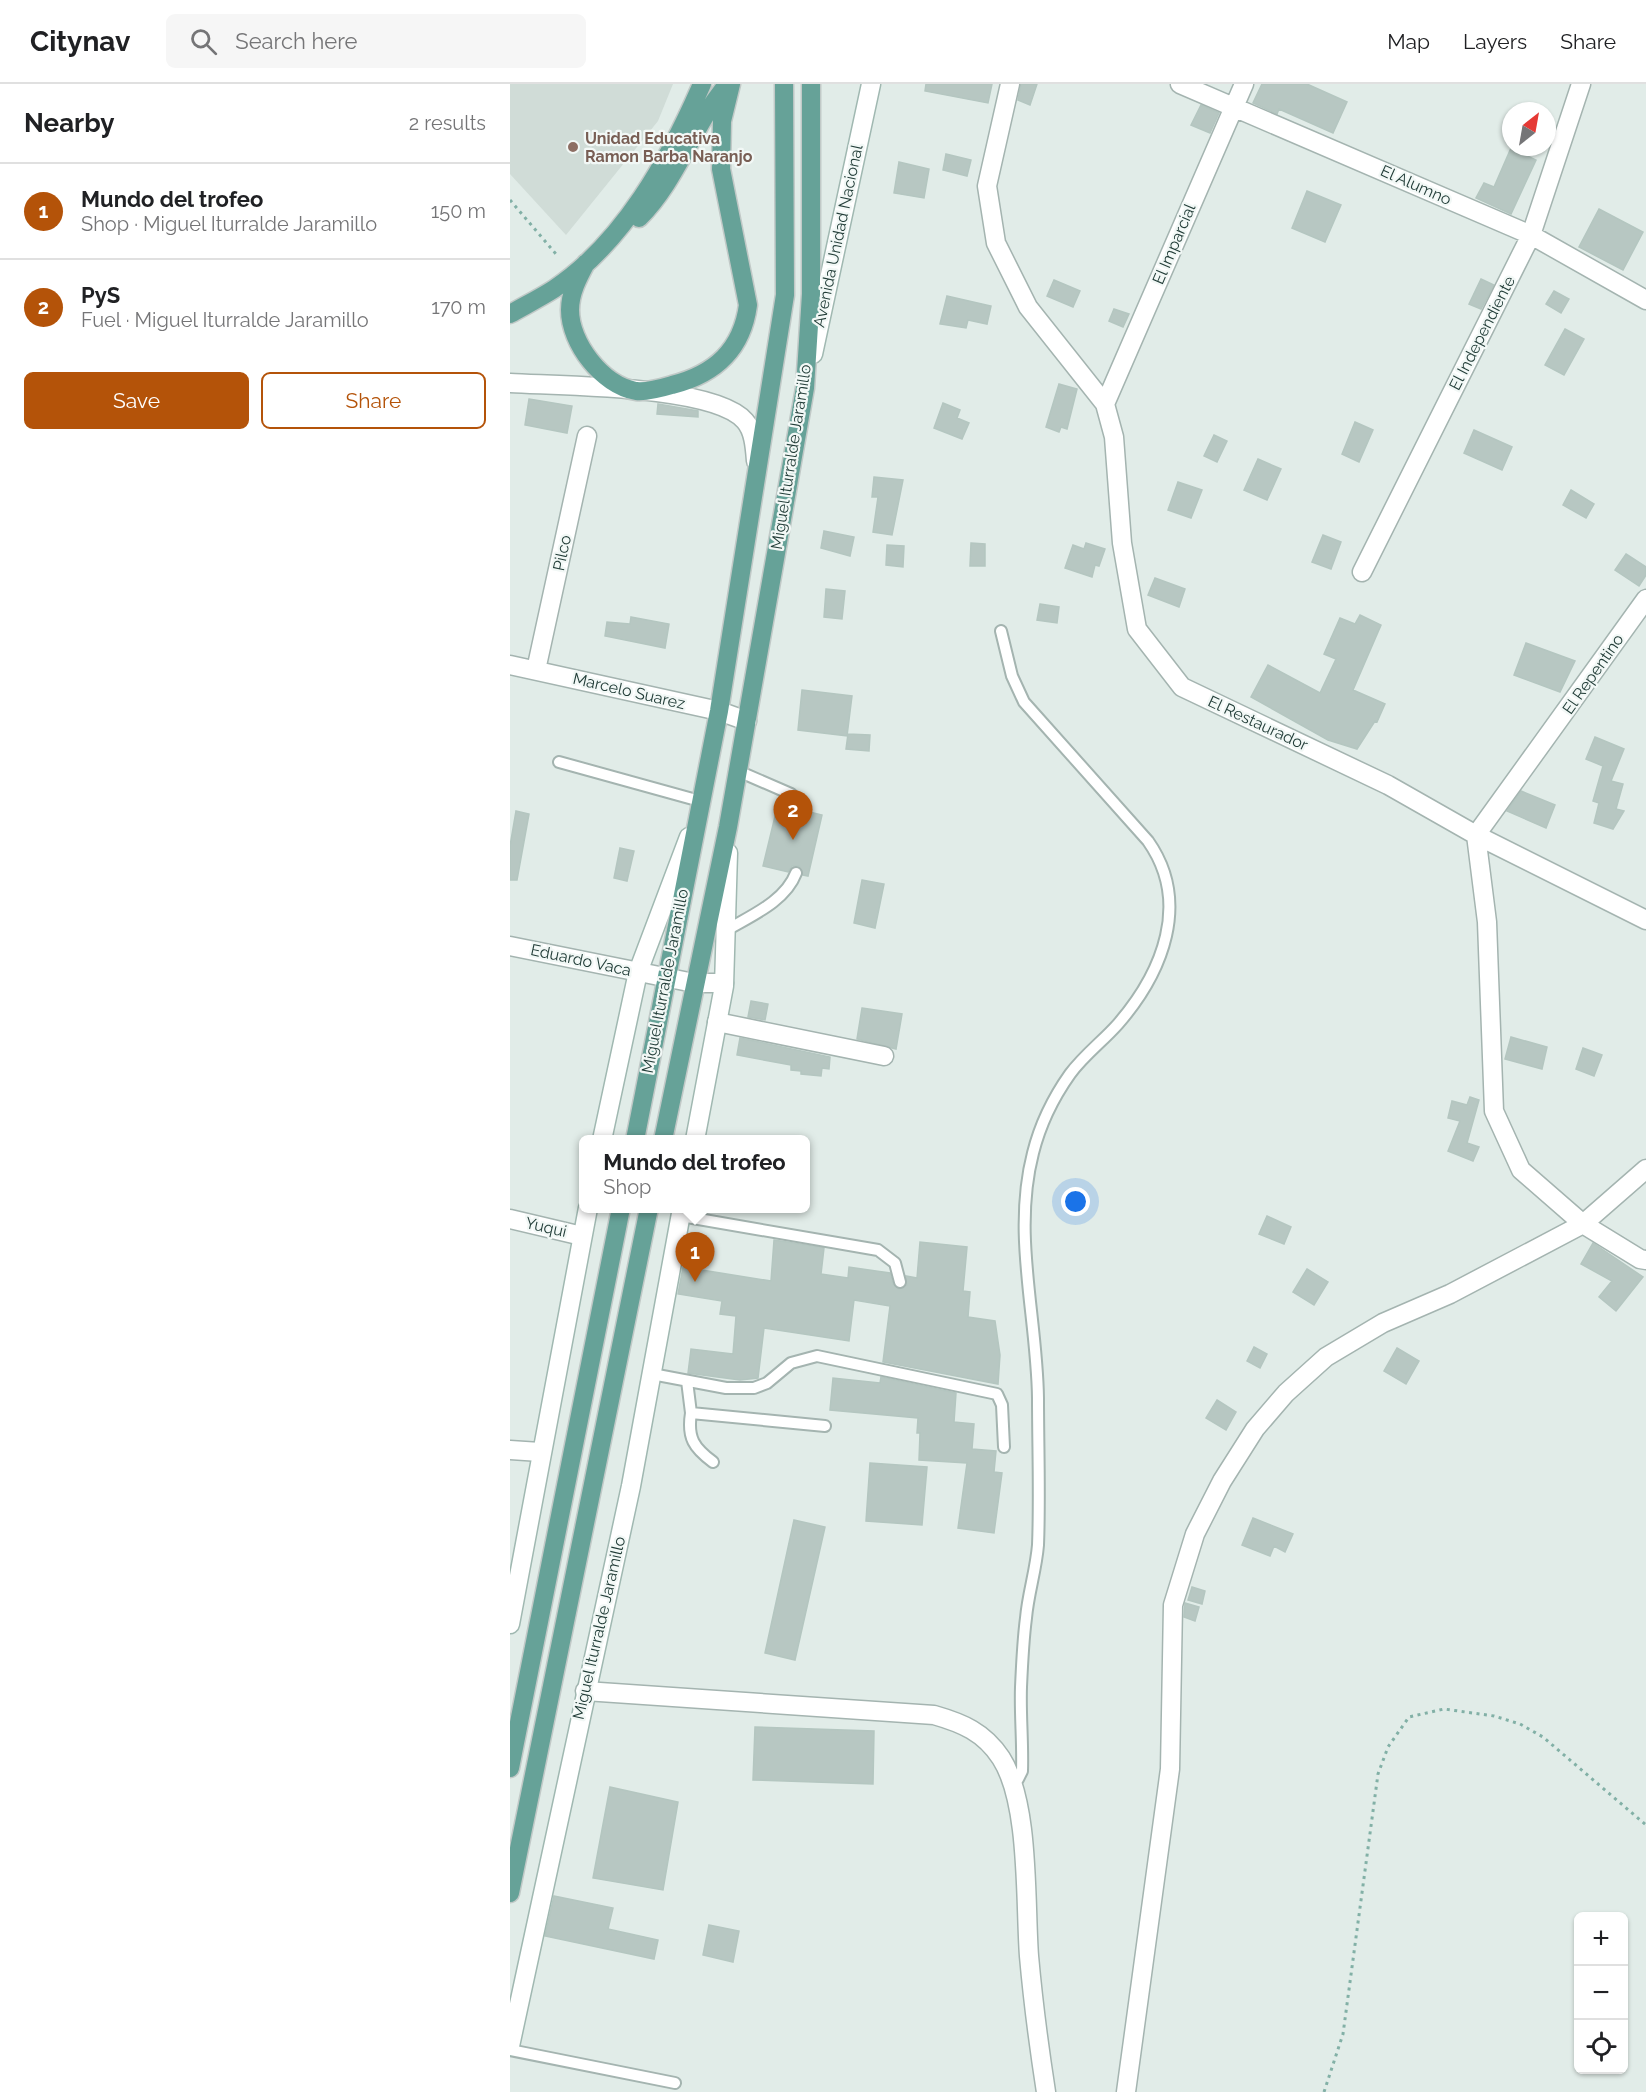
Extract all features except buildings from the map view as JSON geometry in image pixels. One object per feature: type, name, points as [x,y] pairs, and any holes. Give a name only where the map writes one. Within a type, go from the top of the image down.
[{"type":"main road","points":[[510,314],[554,289],[603,246],[637,204],[685,123],[702,84]]},
{"type":"main road","points":[[603,246],[618,239],[647,210],[670,178],[715,100],[730,84]]},
{"type":"main road","points":[[586,263],[574,287],[570,311],[574,333],[591,363],[611,379],[636,391],[680,383],[715,368],[737,344],[745,323],[746,288],[721,169],[722,121],[730,84]]},
{"type":"main road","name":"Miguel Iturralde Jaramillo","points":[[635,1135],[695,821],[719,711],[785,295],[784,84]]},
{"type":"main road","name":"Miguel Iturralde Jaramillo","points":[[664,1135],[728,827],[805,387],[812,294],[812,84]]},
{"type":"main road","points":[[510,1768],[620,1213]]},
{"type":"main road","name":"Miguel Iturralde Jaramillo","points":[[510,1893],[648,1213]]},
{"type":"street","name":"Avenida Unidad Nacional","points":[[805,387],[871,84]]},
{"type":"street","name":"El Restaurador","points":[[1010,84],[987,186],[996,243],[1028,307],[1105,404],[1114,437],[1122,543],[1137,629],[1182,687],[1388,785],[1476,835],[1646,920]]},
{"type":"street","name":"El Alumno","points":[[1180,84],[1532,235],[1646,300]]},
{"type":"street","name":"El Imparcial","points":[[1105,404],[1244,84]]},
{"type":"street","name":"El Independiente","points":[[1362,572],[1532,235],[1581,84]]},
{"type":"street","points":[[510,383],[636,391],[706,399],[745,421],[754,440],[758,474]]},
{"type":"street","name":"Pilco","points":[[536,670],[587,436]]},
{"type":"street","name":"El Repentino","points":[[1476,835],[1646,599]]},
{"type":"street","name":"Marcelo Suarez","points":[[510,665],[719,711],[747,721]]},
{"type":"street","name":"Miguel Iturralde Jaramillo","points":[[603,1135],[638,972],[695,821]]},
{"type":"street","name":"Miguel Iturralde Jaramillo","points":[[696,1135],[724,983],[728,827]]},
{"type":"street","points":[[1476,835],[1486,922],[1494,1111],[1521,1170],[1583,1224],[1640,1259],[1646,1260]]},
{"type":"street","name":"Eduardo Vaca","points":[[510,945],[694,983],[724,983]]},
{"type":"street","points":[[717,1022],[884,1056]]},
{"type":"street","points":[[1126,2092],[1170,1769],[1173,1605],[1195,1534],[1221,1481],[1263,1420],[1286,1393],[1326,1357],[1383,1323],[1450,1294],[1583,1224],[1646,1169]]},
{"type":"street","points":[[510,1624],[540,1452],[587,1213]]},
{"type":"street","name":"Miguel Iturralde Jaramillo","points":[[510,2048],[585,1690],[631,1486],[682,1213]]},
{"type":"street","name":"Yuqui","points":[[510,1219],[582,1236]]},
{"type":"street","points":[[510,1450],[540,1452]]},
{"type":"street","points":[[585,1690],[934,1715],[960,1723],[984,1736],[1002,1760],[1018,1806],[1029,1956],[1046,2092]]},
{"type":"lane","points":[[1001,631],[1012,676],[1024,702],[1157,853],[1168,881],[1171,906],[1164,942],[1145,985],[1119,1023],[1086,1055],[1059,1091],[1041,1128],[1029,1168],[1024,1230],[1038,1395],[1038,1544],[1026,1618],[1021,1690],[1022,1771],[1018,1779],[1010,1783]]},
{"type":"lane","points":[[559,762],[699,801]]},
{"type":"lane","points":[[738,771],[791,794],[803,810]]},
{"type":"lane","points":[[725,931],[781,896],[791,885],[795,873]]},
{"type":"lane","points":[[687,1213],[878,1250],[895,1263],[900,1282]]},
{"type":"lane","points":[[652,1374],[726,1388],[754,1388],[767,1383],[791,1363],[817,1356],[997,1395],[1002,1405],[1004,1447]]},
{"type":"lane","points":[[687,1381],[691,1413],[690,1437],[696,1449],[713,1462]]},
{"type":"lane","points":[[691,1413],[825,1426]]},
{"type":"lane","points":[[510,2048],[675,2083]]},
{"type":"path","points":[[510,200],[556,254]]},
{"type":"path","points":[[1324,2092],[1343,2034],[1378,1774],[1388,1747],[1409,1717],[1444,1709],[1494,1716],[1520,1724],[1542,1737],[1646,1825]]},
{"type":"shaded area","name":"Unidad Educativa Ramon Barba Naranjo","points":[[510,84],[673,84],[658,121],[566,235],[510,174]]},
{"type":"place","name":"Unidad Educativa Ramon Barba Naranjo","points":[[573,147]]},
{"type":"place","name":"PyS","points":[[793,840]]},
{"type":"place","name":"Mundo del trofeo","points":[[695,1282]]}]
